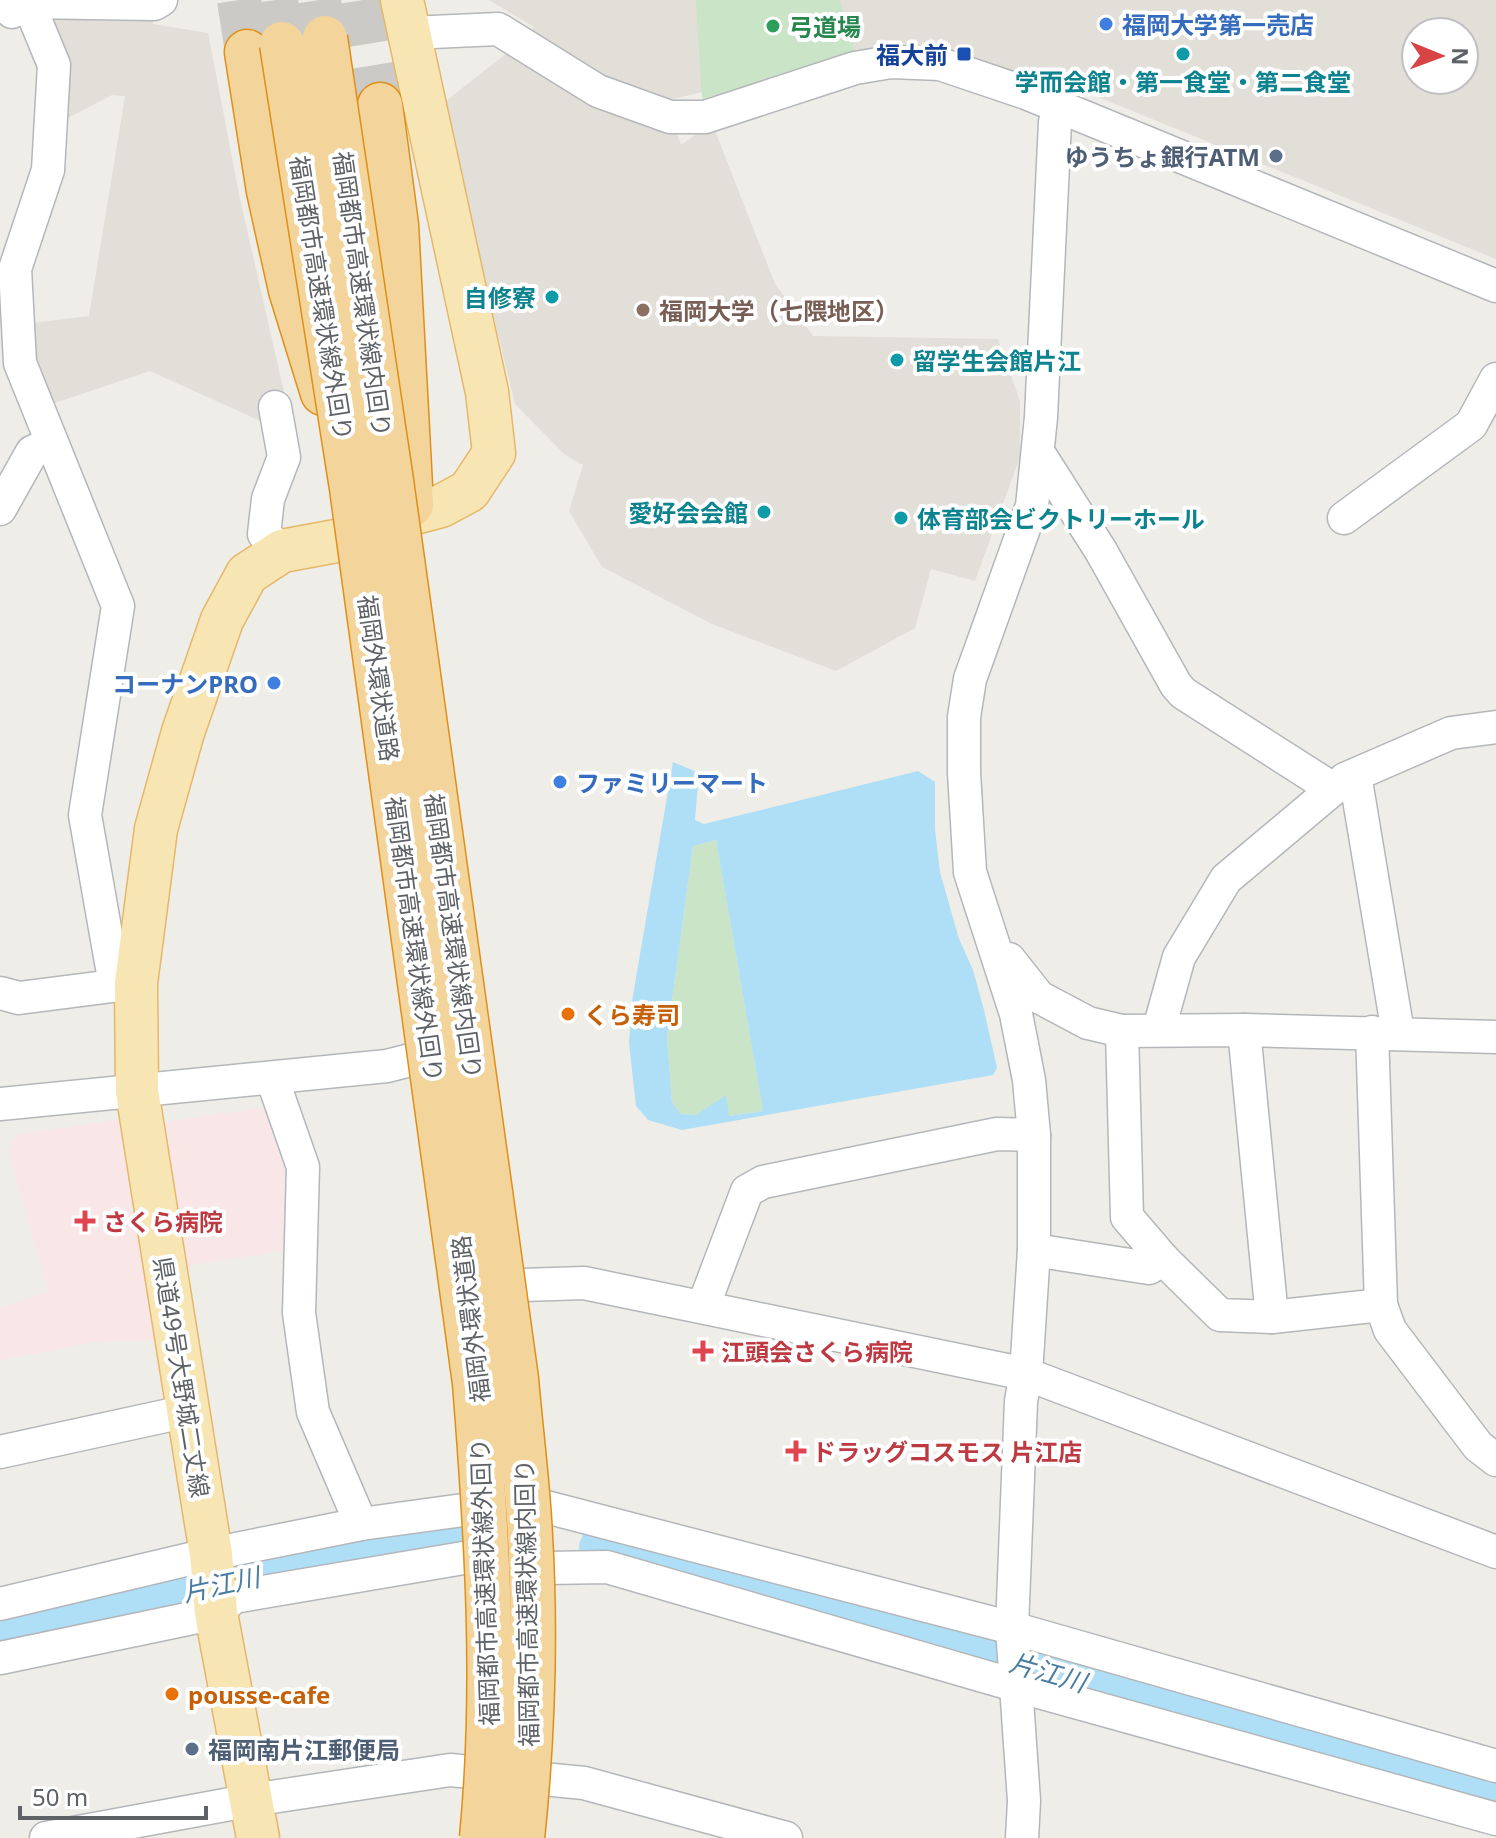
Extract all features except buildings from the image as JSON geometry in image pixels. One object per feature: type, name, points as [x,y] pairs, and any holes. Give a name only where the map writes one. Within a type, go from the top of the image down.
[{"type":"highway","name":"福岡都市高速環状線内回り","points":[[325,38],[391,481],[516,1379],[529,1521],[531,1637],[531,1743],[522,1838]]},
{"type":"highway","name":"福岡外環状道路","points":[[265,48],[269,191],[291,290],[320,382],[358,537],[468,1287],[492,1506],[490,1772],[484,1838]]},
{"type":"highway","name":"福岡都市高速環状線外回り","points":[[265,48],[352,488],[475,1383],[486,1520],[489,1623],[490,1745],[484,1838]]},
{"type":"highway","points":[[380,105],[396,225],[411,514],[483,1043],[522,1285],[547,1568],[539,1838]]},
{"type":"main road","name":"県道49号大野城二丈線","points":[[255,1819],[214,1584],[137,1091],[136,983],[156,829],[183,732],[222,620],[247,574],[282,551],[358,537],[411,514],[441,506],[469,491],[494,453],[487,392],[406,17]]},
{"type":"street","points":[[0,20],[14,4],[154,4],[161,0]]},
{"type":"street","points":[[14,4],[54,65],[48,170],[15,269],[20,363],[118,606],[85,815],[112,968],[136,983]]},
{"type":"street","points":[[406,17],[498,29],[598,91],[670,117],[705,117],[855,68],[891,62],[940,64],[1026,93],[1496,286]]},
{"type":"street","points":[[1022,1838],[1024,1801],[1012,1628],[1021,1401],[1026,1374],[1034,1250],[1034,1135],[1029,1080],[1016,1014],[970,872],[964,787],[964,717],[970,679],[1032,506],[1038,452],[1055,122],[1060,107]]},
{"type":"street","points":[[1344,518],[1471,425],[1496,379]]},
{"type":"street","points":[[275,407],[284,457],[268,499],[264,534],[282,551]]},
{"type":"street","points":[[0,509],[32,452],[52,443]]},
{"type":"street","points":[[1038,452],[1101,551],[1183,693],[1344,782]]},
{"type":"street","points":[[1162,1029],[1162,1018],[1179,957],[1226,879],[1344,782],[1451,733],[1496,727]]},
{"type":"street","points":[[1344,782],[1385,1032],[1381,1305],[1390,1330],[1478,1446],[1496,1460]]},
{"type":"street","points":[[1000,962],[1009,959],[1039,997],[1088,1023],[1122,1031],[1385,1032],[1496,1037]]},
{"type":"street","points":[[0,993],[19,998],[136,983]]},
{"type":"street","points":[[1244,1030],[1272,1317]]},
{"type":"street","points":[[1122,1031],[1127,1217],[1163,1259],[1220,1315],[1272,1317],[1381,1305]]},
{"type":"street","points":[[0,1104],[387,1066],[483,1043]]},
{"type":"street","points":[[272,1078],[303,1167],[299,1313],[313,1412],[361,1524]]},
{"type":"street","points":[[703,1307],[747,1191],[763,1182],[997,1134],[1034,1135]]},
{"type":"street","points":[[1034,1250],[1149,1268],[1163,1259]]},
{"type":"street","points":[[522,1285],[584,1283],[1026,1374],[1496,1552]]},
{"type":"street","points":[[0,1452],[188,1411]]},
{"type":"street","points":[[0,1658],[214,1584],[361,1524],[492,1506]]},
{"type":"street","points":[[542,1506],[1012,1628],[1496,1766]]},
{"type":"street","points":[[0,1604],[214,1584],[234,1597],[493,1553],[547,1568],[607,1567],[1496,1819]]},
{"type":"street","points":[[46,1838],[255,1819],[450,1770],[584,1783],[786,1838]]},
{"type":"shaded area","points":[[39,0],[153,0],[153,24],[208,33],[240,199],[284,392],[267,424],[150,371],[49,405],[25,324],[89,316],[125,96],[112,95],[64,120]]},
{"type":"shaded area","name":"福岡大学（七隈地区）","points":[[489,0],[1496,0],[1496,259],[1093,95],[945,54],[886,47],[665,101],[681,145],[712,123],[775,284],[813,336],[998,339],[1020,401],[1020,457],[975,581],[931,569],[915,628],[836,671],[712,624],[602,567],[569,511],[583,465],[564,454],[515,404],[442,104],[507,53],[534,27]]},
{"type":"shaded area","name":"さくら病院","points":[[276,1106],[297,1167],[292,1249],[187,1266],[164,1122]]},
{"type":"shaded area","name":"さくら病院","points":[[125,1119],[163,1340],[96,1342],[0,1360],[0,1308],[48,1291],[8,1150],[17,1134]]},
{"type":"green space","name":"弓道場","points":[[696,0],[840,0],[855,52],[702,99]]},
{"type":"green space","points":[[716,840],[763,1111],[728,1116],[726,1096],[696,1115],[681,1114],[672,1102],[667,1037],[693,846]]},
{"type":"water","points":[[673,762],[699,773],[695,820],[704,824],[918,771],[935,782],[935,829],[940,872],[984,1010],[997,1068],[993,1075],[682,1130],[648,1120],[636,1106],[629,1043],[632,1001]],"holes":[[[716,840],[763,1111],[729,1116],[726,1095],[696,1115],[681,1114],[672,1102],[667,1037],[693,846]]]},
{"type":"waterway","name":"片江川","points":[[0,1631],[442,1537]]},
{"type":"waterway","name":"片江川","points":[[601,1548],[1496,1796]]},
{"type":"tunnel","points":[[239,0],[247,52]]},
{"type":"tunnel","points":[[276,0],[282,44]]},
{"type":"tunnel","points":[[319,0],[325,38]]},
{"type":"tunnel","points":[[363,0],[380,105]]},
{"type":"place","name":"福岡大学第一売店","points":[[1106,24]]},
{"type":"place","name":"弓道場","points":[[773,26]]},
{"type":"place","name":"福大前","points":[[964,54]]},
{"type":"place","name":"学而会館・第一食堂・第二食堂","points":[[1183,54]]},
{"type":"place","name":"ゆうちょ銀行ATM","points":[[1276,156]]},
{"type":"place","name":"自修寮","points":[[552,297]]},
{"type":"place","name":"福岡大学（七隈地区）","points":[[643,310]]},
{"type":"place","name":"留学生会館片江","points":[[897,360]]},
{"type":"place","name":"愛好会会館","points":[[764,512]]},
{"type":"place","name":"体育部会ビクトリーホール","points":[[901,518]]},
{"type":"place","name":"コーナンPRO","points":[[274,683]]},
{"type":"place","name":"ファミリーマート","points":[[560,782]]},
{"type":"place","name":"くら寿司","points":[[568,1014]]},
{"type":"place","name":"さくら病院","points":[[85,1221]]},
{"type":"place","name":"江頭会さくら病院","points":[[703,1351]]},
{"type":"place","name":"ドラッグコスモス 片江店","points":[[796,1451]]},
{"type":"place","name":"pousse-cafe","points":[[172,1694]]},
{"type":"place","name":"福岡南片江郵便局","points":[[192,1749]]}]
